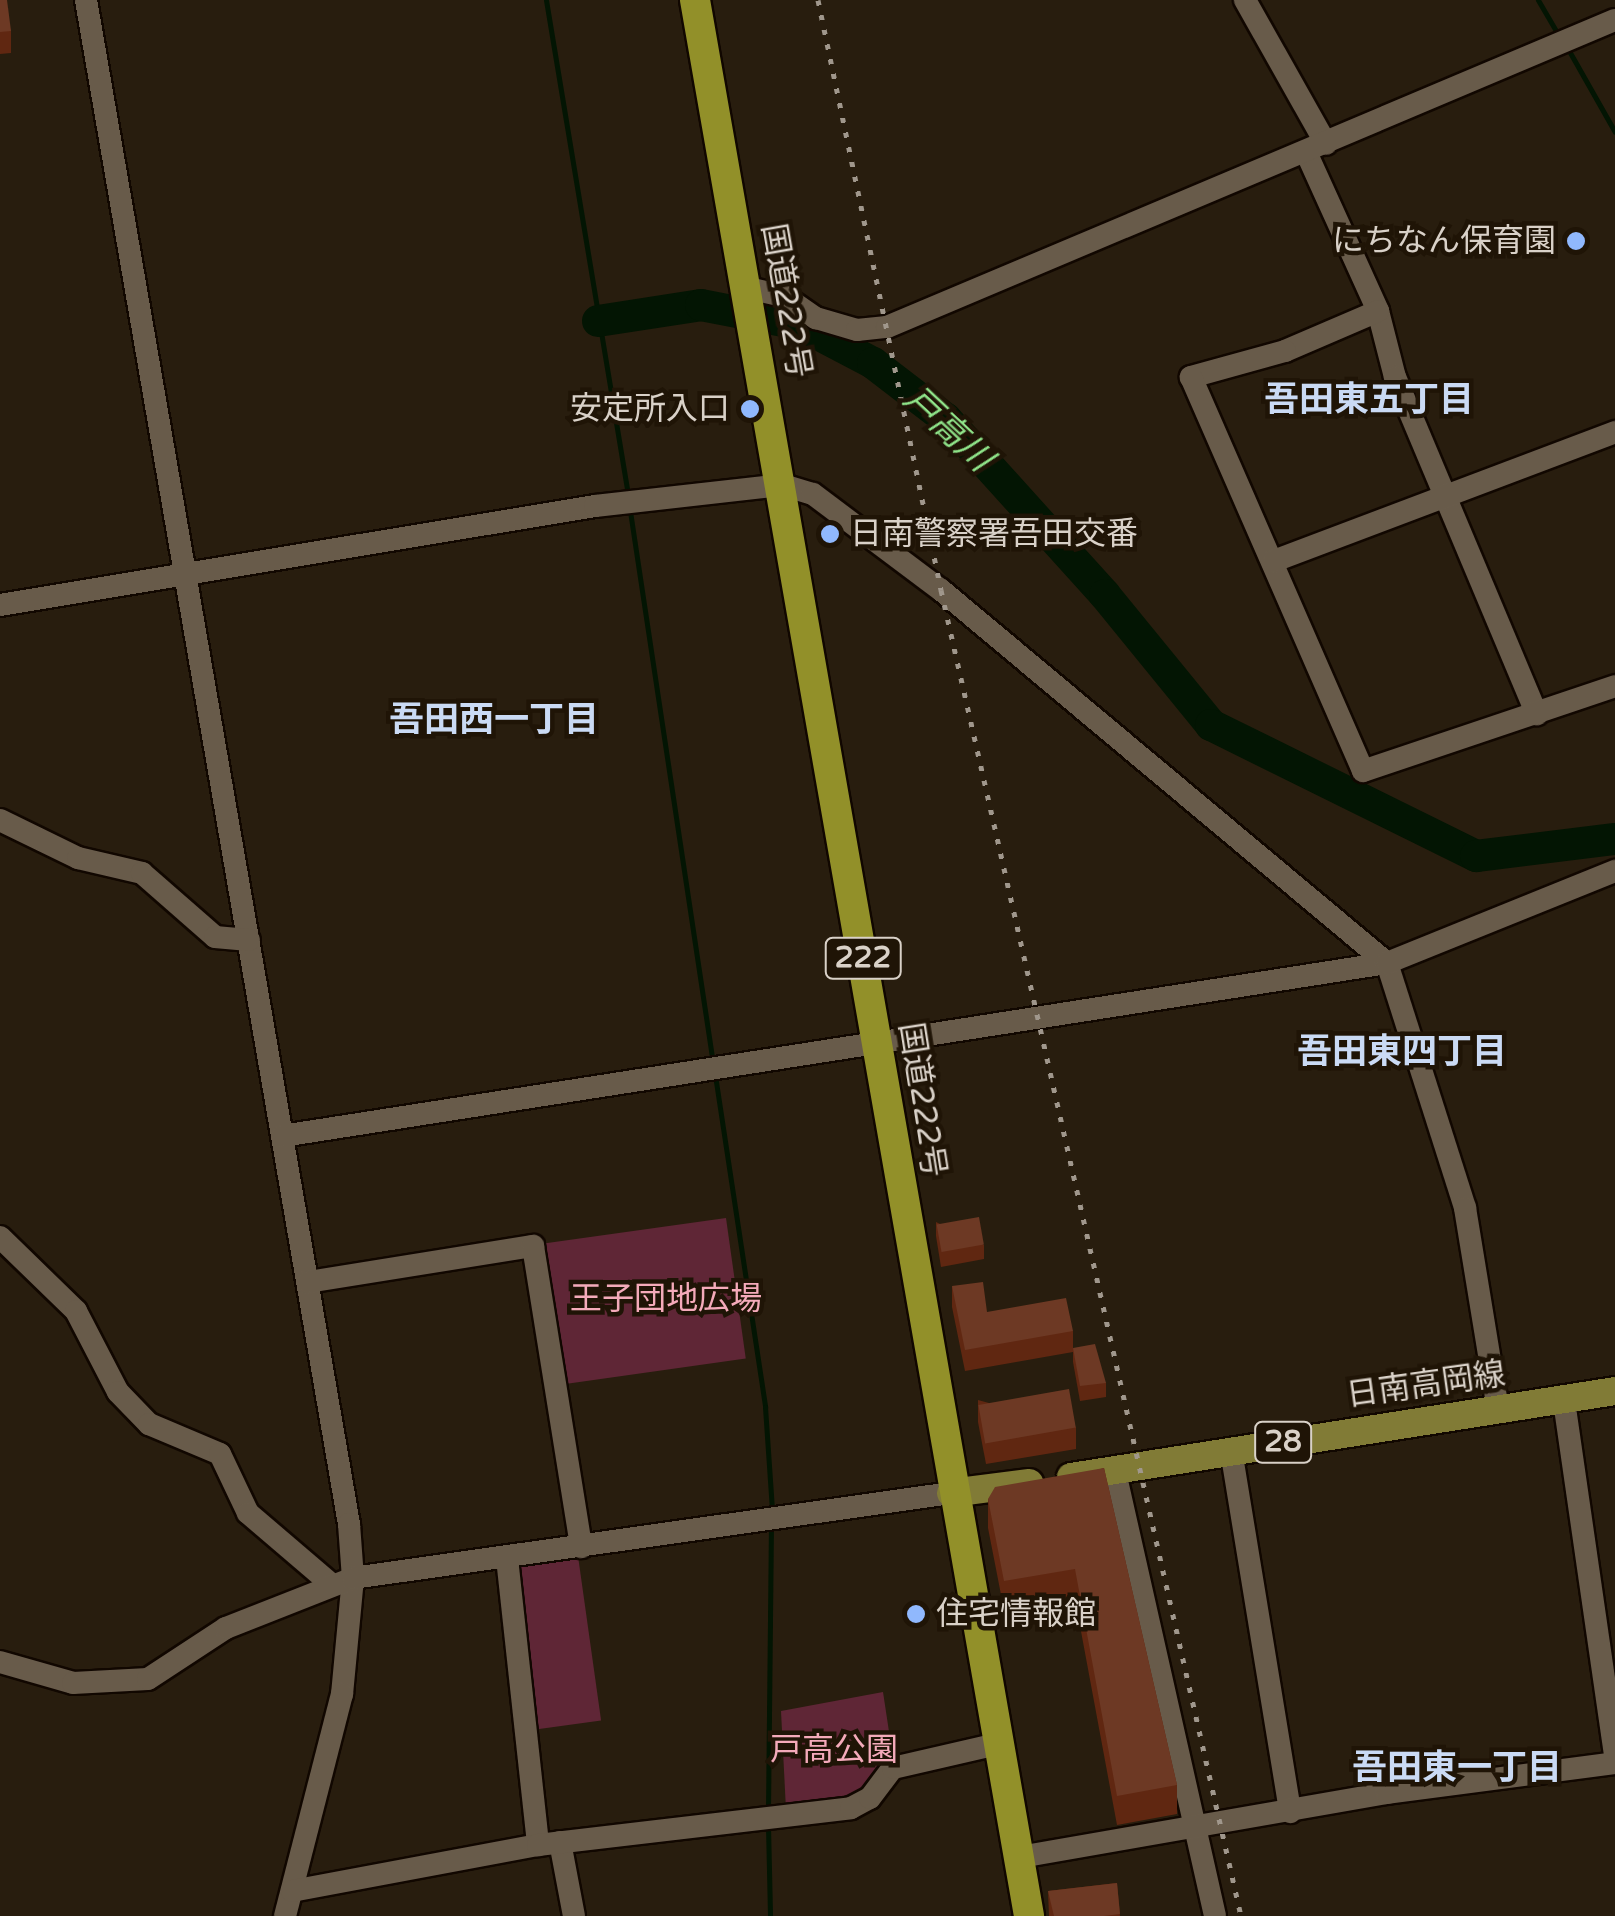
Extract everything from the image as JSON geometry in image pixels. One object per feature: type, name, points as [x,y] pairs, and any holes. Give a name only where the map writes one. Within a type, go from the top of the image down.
[{"type":"highway","name":"国道222号","points":[[695,0],[783,484],[951,1493],[1029,1916]]},
{"type":"main road","name":"日南高岡線","points":[[951,1493],[1115,1472],[1231,1450],[1615,1391]]},
{"type":"street","points":[[86,0],[308,1282],[342,1580],[342,1694],[285,1916]]},
{"type":"street","points":[[1245,0],[1316,148],[1378,311],[1395,378],[1537,714]]},
{"type":"street","points":[[748,288],[784,296],[816,318],[857,330],[886,328],[1058,250],[1316,148],[1615,20]]},
{"type":"street","points":[[1378,311],[1285,351],[1191,377],[1363,771],[1615,686]]},
{"type":"street","points":[[1274,561],[1615,432]]},
{"type":"street","points":[[0,604],[596,506],[783,484],[812,494],[941,590],[1387,963],[1464,1208],[1498,1410]]},
{"type":"street","points":[[0,820],[78,858],[142,873],[215,937],[248,940]]},
{"type":"street","points":[[282,1136],[789,1060],[877,1038],[1387,963],[1615,872]]},
{"type":"street","points":[[0,1237],[76,1311],[118,1392],[150,1424],[220,1454],[248,1513],[342,1580]]},
{"type":"street","points":[[308,1282],[532,1246],[581,1547]]},
{"type":"street","points":[[1564,1401],[1615,1752]]},
{"type":"street","points":[[1231,1450],[1290,1812]]},
{"type":"street","points":[[1115,1472],[1199,1829],[1215,1916]]},
{"type":"street","points":[[0,1662],[73,1683],[148,1679],[226,1628],[302,1603],[342,1580],[951,1493]]},
{"type":"street","points":[[506,1558],[549,1843],[574,1916]]},
{"type":"street","points":[[292,1891],[549,1843],[851,1808],[870,1798],[892,1768],[997,1744]]},
{"type":"street","points":[[1020,1857],[1615,1763]]},
{"type":"green space","name":"王子団地広場","points":[[726,1218],[746,1359],[564,1384],[544,1244]]},
{"type":"green space","points":[[578,1556],[601,1720],[534,1730],[511,1565]]},
{"type":"green space","name":"戸高公園","points":[[883,1692],[893,1758],[861,1795],[786,1810],[781,1711]]},
{"type":"building","points":[[0,0],[7,0],[11,31],[0,32]]},
{"type":"building","points":[[979,1217],[984,1245],[942,1252],[937,1224]]},
{"type":"building","points":[[983,1282],[987,1312],[1066,1298],[1073,1331],[965,1350],[952,1286]]},
{"type":"building","points":[[1095,1344],[1106,1383],[1080,1386],[1073,1348]]},
{"type":"building","points":[[1069,1389],[1076,1427],[985,1443],[978,1405]]},
{"type":"building","points":[[1104,1468],[1177,1785],[1117,1796],[1075,1569],[1004,1581],[988,1499],[995,1487]]},
{"type":"building","points":[[1117,1883],[1120,1914],[1054,1916],[1048,1891]]},
{"type":"waterway","name":"戸高川","points":[[546,0],[628,495]]},
{"type":"waterway","points":[[1538,0],[1559,36]]},
{"type":"waterway","points":[[1568,49],[1615,132]]},
{"type":"waterway","name":"戸高川","points":[[598,321],[701,305],[799,324],[873,363],[946,419],[1105,595],[1211,725],[1476,856],[1615,839]]},
{"type":"waterway","points":[[630,511],[713,1064]]},
{"type":"waterway","points":[[715,1075],[765,1407],[772,1510]]},
{"type":"waterway","points":[[768,1810],[771,1526]]},
{"type":"waterway","points":[[768,1826],[770,1916]]},
{"type":"railway","points":[[818,0],[941,590],[1241,1916]]},
{"type":"place","name":"にちなん保育園","points":[[1576,241]]},
{"type":"place","name":"安定所入口","points":[[750,409]]},
{"type":"place","name":"日南警察署吾田交番","points":[[830,534]]},
{"type":"place","name":"住宅情報館","points":[[916,1614]]},
{"type":"district","name":"吾田東五丁目","points":[[1369,400]]},
{"type":"district","name":"吾田西一丁目","points":[[494,720]]},
{"type":"district","name":"吾田東四丁目","points":[[1402,1052]]},
{"type":"district","name":"吾田東一丁目","points":[[1457,1768]]}]
